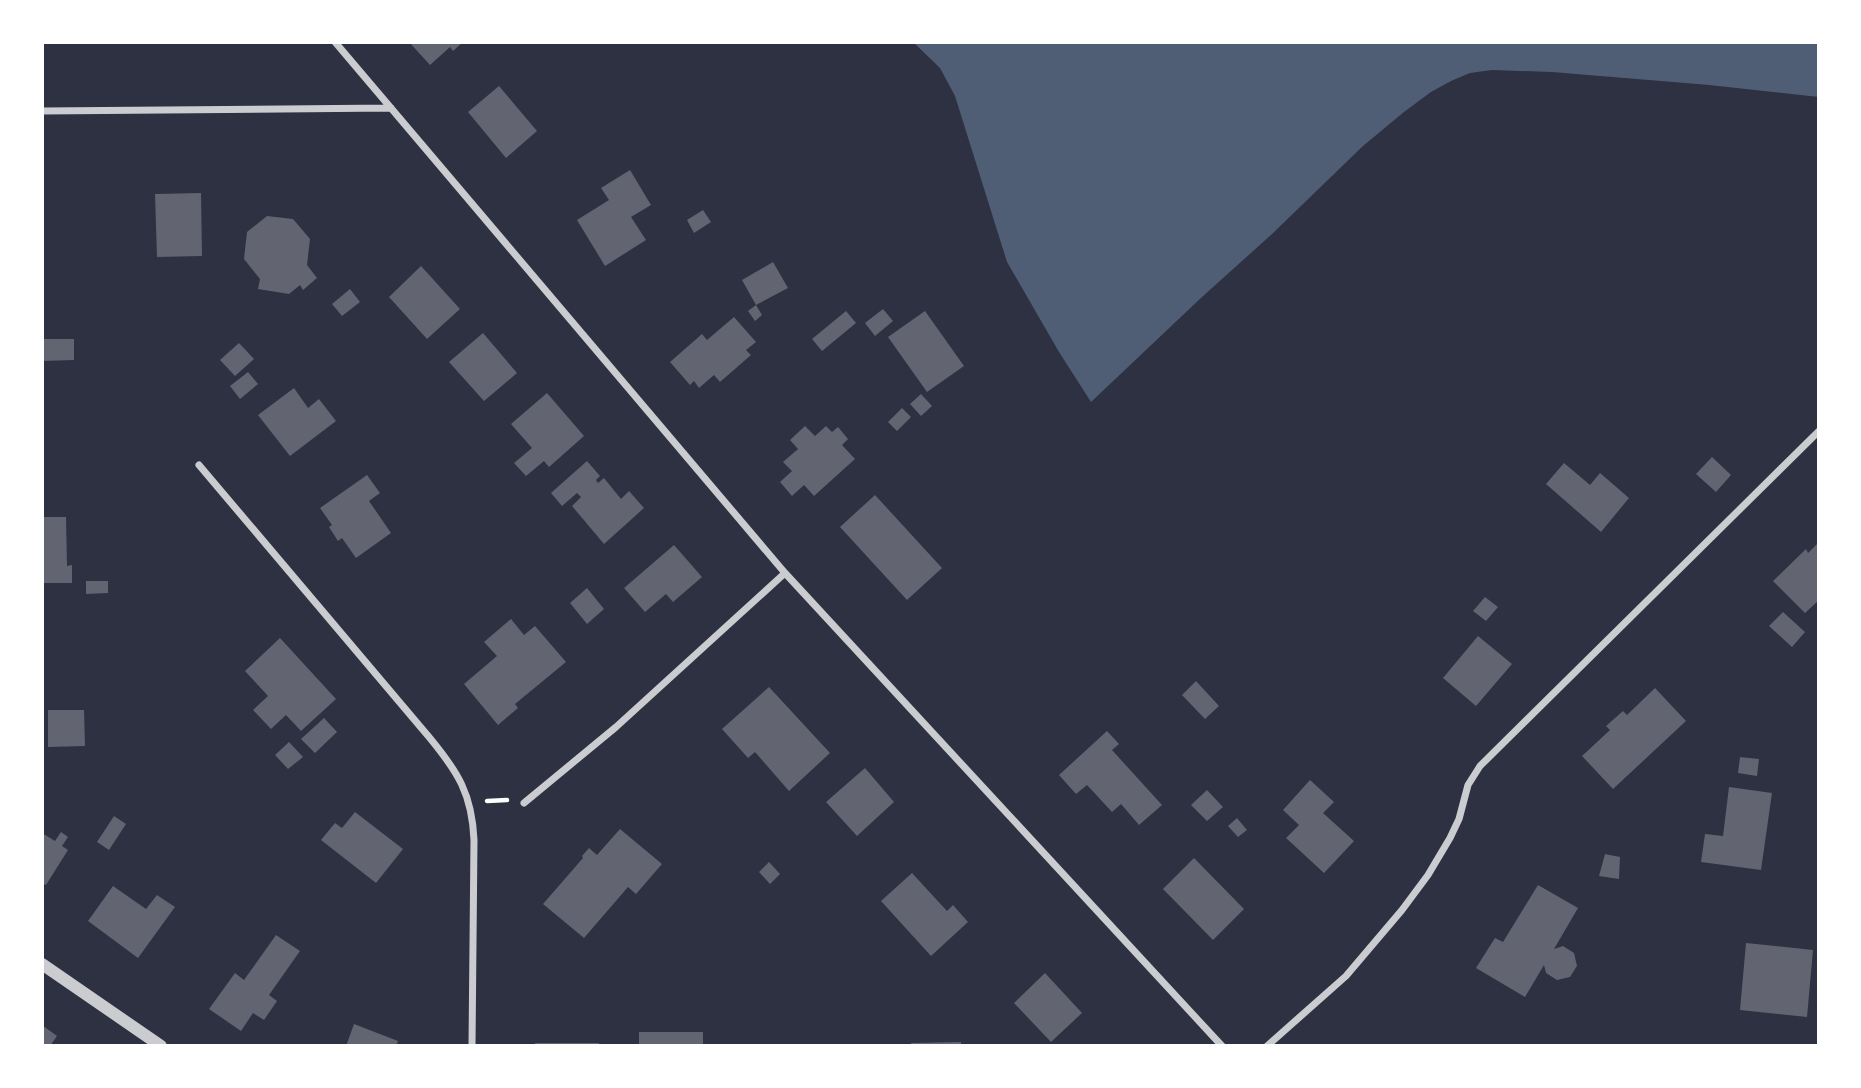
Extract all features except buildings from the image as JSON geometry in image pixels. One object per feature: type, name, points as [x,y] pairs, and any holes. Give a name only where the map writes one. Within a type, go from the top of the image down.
[{"type":"street","points":[[335,42],[785,573],[1222,1046]]},
{"type":"street","points":[[42,111],[391,108]]},
{"type":"street","points":[[1268,1046],[1346,976],[1402,910],[1450,838],[1459,819],[1468,785],[1480,766],[1819,431]]},
{"type":"street","points":[[199,465],[456,772],[470,805],[474,839],[472,1046]]},
{"type":"street","points":[[524,803],[616,727],[785,573]]},
{"type":"street","points":[[42,964],[161,1046]]},
{"type":"path","points":[[470,805],[507,800],[524,803]]},
{"type":"water","points":[[913,42],[1819,42],[1819,97],[1552,72],[1492,70],[1470,73],[1431,92],[1363,146],[1091,402],[1007,262],[955,96],[940,68]]}]
